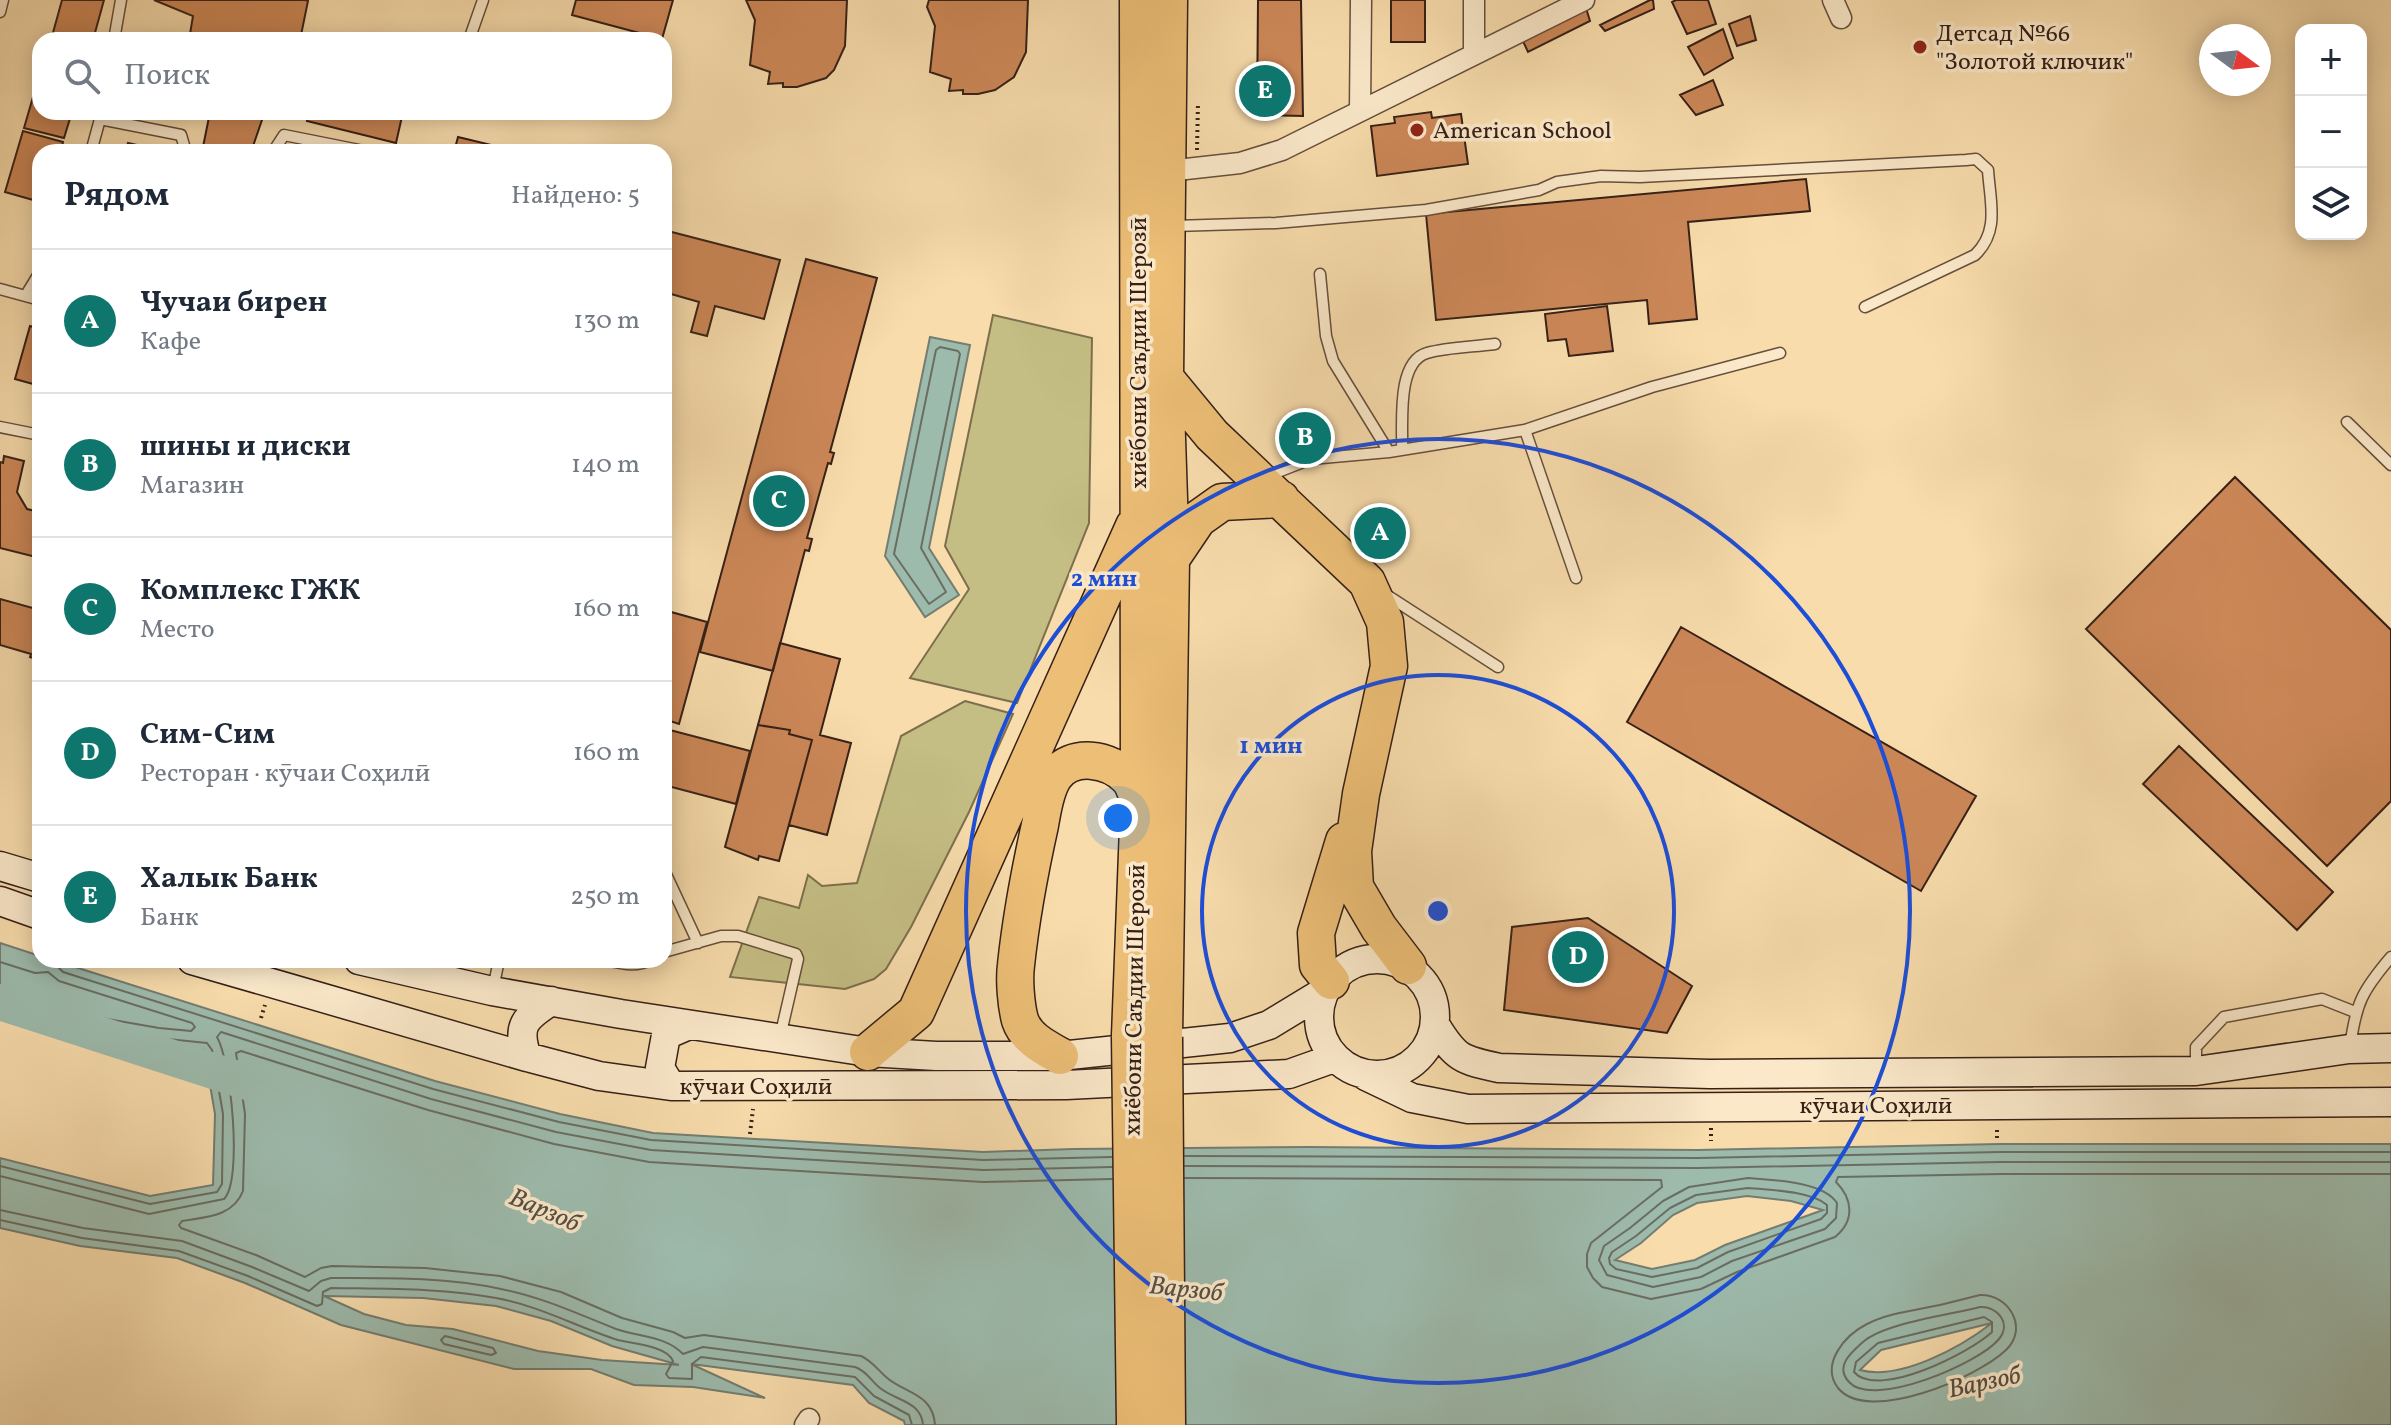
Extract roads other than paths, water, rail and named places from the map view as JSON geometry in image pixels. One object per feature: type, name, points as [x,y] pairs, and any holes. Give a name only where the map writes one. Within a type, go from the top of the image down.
[{"type":"highway","name":"хиёбони Саъдии Шерозӣ","points":[[1138,0],[1139,801],[1147,1036],[1167,1425]]},
{"type":"highway","name":"хиёбони Саъдии Шерозӣ","points":[[1135,1425],[1147,1036],[1171,559],[1165,378],[1169,0]]},
{"type":"highway","points":[[1165,378],[1212,435],[1367,582],[1385,622],[1389,666],[1361,794],[1353,851],[1355,887],[1379,928],[1408,966]]},
{"type":"highway","points":[[1171,559],[1198,519],[1222,502],[1271,489]]},
{"type":"highway","points":[[868,1052],[916,1012],[1140,513]]},
{"type":"highway","points":[[1060,1056],[1026,1032],[1020,1018],[1015,968],[1032,861],[1047,793],[1054,777],[1066,765],[1095,760],[1117,769],[1131,781],[1139,801]]},
{"type":"highway","points":[[1328,986],[1318,965],[1316,933],[1342,844],[1361,794]]},
{"type":"main road","points":[[0,866],[32,876]]},
{"type":"main road","points":[[0,901],[32,912]]},
{"type":"main road","points":[[1375,958],[1408,966],[1425,982],[1435,1003],[1436,1026],[1423,1055],[1398,1073],[1366,1076],[1334,1058],[1324,1043],[1319,1026],[1319,1008],[1328,986],[1351,965],[1375,958]]},
{"type":"main road","name":"кӯчаи Соҳилӣ","points":[[220,968],[599,1076],[671,1086],[1081,1084],[1289,1074],[1334,1058]]},
{"type":"main road","name":"кӯчаи Соҳилӣ","points":[[393,968],[492,991],[689,1025],[868,1052],[936,1056],[1060,1056],[1230,1038],[1269,1025],[1328,986]]},
{"type":"main road","points":[[527,1057],[520,1038],[528,1016],[551,1001]]},
{"type":"main road","points":[[671,1086],[660,1068],[666,1035],[689,1025]]},
{"type":"main road","name":"кӯчаи Соҳилӣ","points":[[1436,1026],[1450,1049],[1470,1061],[1499,1068],[1710,1074],[2196,1071],[2349,1049],[2391,1048]]},
{"type":"main road","name":"кӯчаи Соҳилӣ","points":[[1366,1076],[1412,1098],[1468,1109],[2391,1102]]},
{"type":"street","points":[[1360,111],[1361,0]]},
{"type":"street","points":[[1474,0],[1474,54]]},
{"type":"street","points":[[1168,171],[1240,163],[1282,150],[1584,0]]},
{"type":"lane","points":[[0,12],[3,0]]},
{"type":"lane","points":[[115,32],[121,0]]},
{"type":"lane","points":[[472,32],[483,0]]},
{"type":"lane","points":[[93,144],[100,120]]},
{"type":"lane","points":[[121,120],[181,135],[184,144]]},
{"type":"lane","points":[[278,144],[284,135],[329,144]]},
{"type":"lane","points":[[1168,226],[1276,223],[1426,210],[1539,190],[1557,182],[1601,176],[1640,177],[1976,159],[1982,163],[1988,170],[1992,230],[1986,245],[1975,255],[1865,307]]},
{"type":"lane","points":[[1320,274],[1326,336],[1333,361],[1389,452]]},
{"type":"lane","points":[[26,295],[32,285]]},
{"type":"lane","points":[[0,289],[32,297]]},
{"type":"lane","points":[[1402,450],[1404,383],[1411,363],[1424,353],[1495,344]]},
{"type":"lane","points":[[1271,489],[1311,459],[1389,452],[1525,430],[1652,387],[1780,353]]},
{"type":"lane","points":[[2347,422],[2391,465]]},
{"type":"lane","points":[[0,427],[32,433]]},
{"type":"lane","points":[[1525,430],[1576,578]]},
{"type":"lane","points":[[1367,582],[1498,667]]},
{"type":"lane","points":[[672,887],[698,943]]},
{"type":"lane","points":[[672,950],[721,936],[738,936],[796,954],[798,959],[779,1038]]},
{"type":"lane","points":[[2349,1049],[2355,1012],[2370,982],[2391,957]]},
{"type":"lane","points":[[492,991],[497,968]]},
{"type":"lane","points":[[2196,1071],[2196,1047],[2224,1017],[2322,999],[2355,1012]]},
{"type":"water","points":[[930,337],[970,345],[929,548],[959,595],[925,617],[885,556]]},
{"type":"water","points":[[0,943],[32,953],[32,968],[78,968],[435,1081],[560,1114],[653,1133],[983,1152],[1309,1147],[1698,1150],[2000,1144],[2391,1144],[2391,1425],[905,1425],[904,1421],[869,1403],[853,1385],[691,1364],[765,1398],[693,1387],[634,1385],[591,1369],[514,1369],[341,1325],[245,1283],[177,1258],[80,1246],[0,1228],[0,1158],[150,1196],[213,1185],[215,1114],[204,1050],[101,1037],[0,1013]],"holes":[[[1747,1196],[1791,1201],[1823,1210],[1725,1245],[1695,1260],[1652,1269],[1615,1260],[1641,1243],[1673,1215],[1697,1203]],[[324,1296],[423,1298],[496,1306],[551,1321],[612,1346],[679,1365],[602,1360],[538,1351],[453,1329],[406,1325],[364,1314]],[[1992,1323],[1929,1360],[1893,1371],[1860,1370],[1881,1350]]]},
{"type":"waterway","name":"Варзоб","points":[[0,1002],[253,1084]]},
{"type":"place","name":"Детсад №66 \"Золотой ключик\"","points":[[1920,47]]},
{"type":"place","name":"Халык Банк","points":[[1265,91]]},
{"type":"place","name":"American School","points":[[1417,130]]},
{"type":"place","name":"шины и диски","points":[[1305,438]]},
{"type":"place","name":"Комплекс ГЖК","points":[[779,501]]},
{"type":"place","name":"Чучаи бирен","points":[[1380,533]]},
{"type":"place","name":"Сим-Сим","points":[[1578,957]]}]
